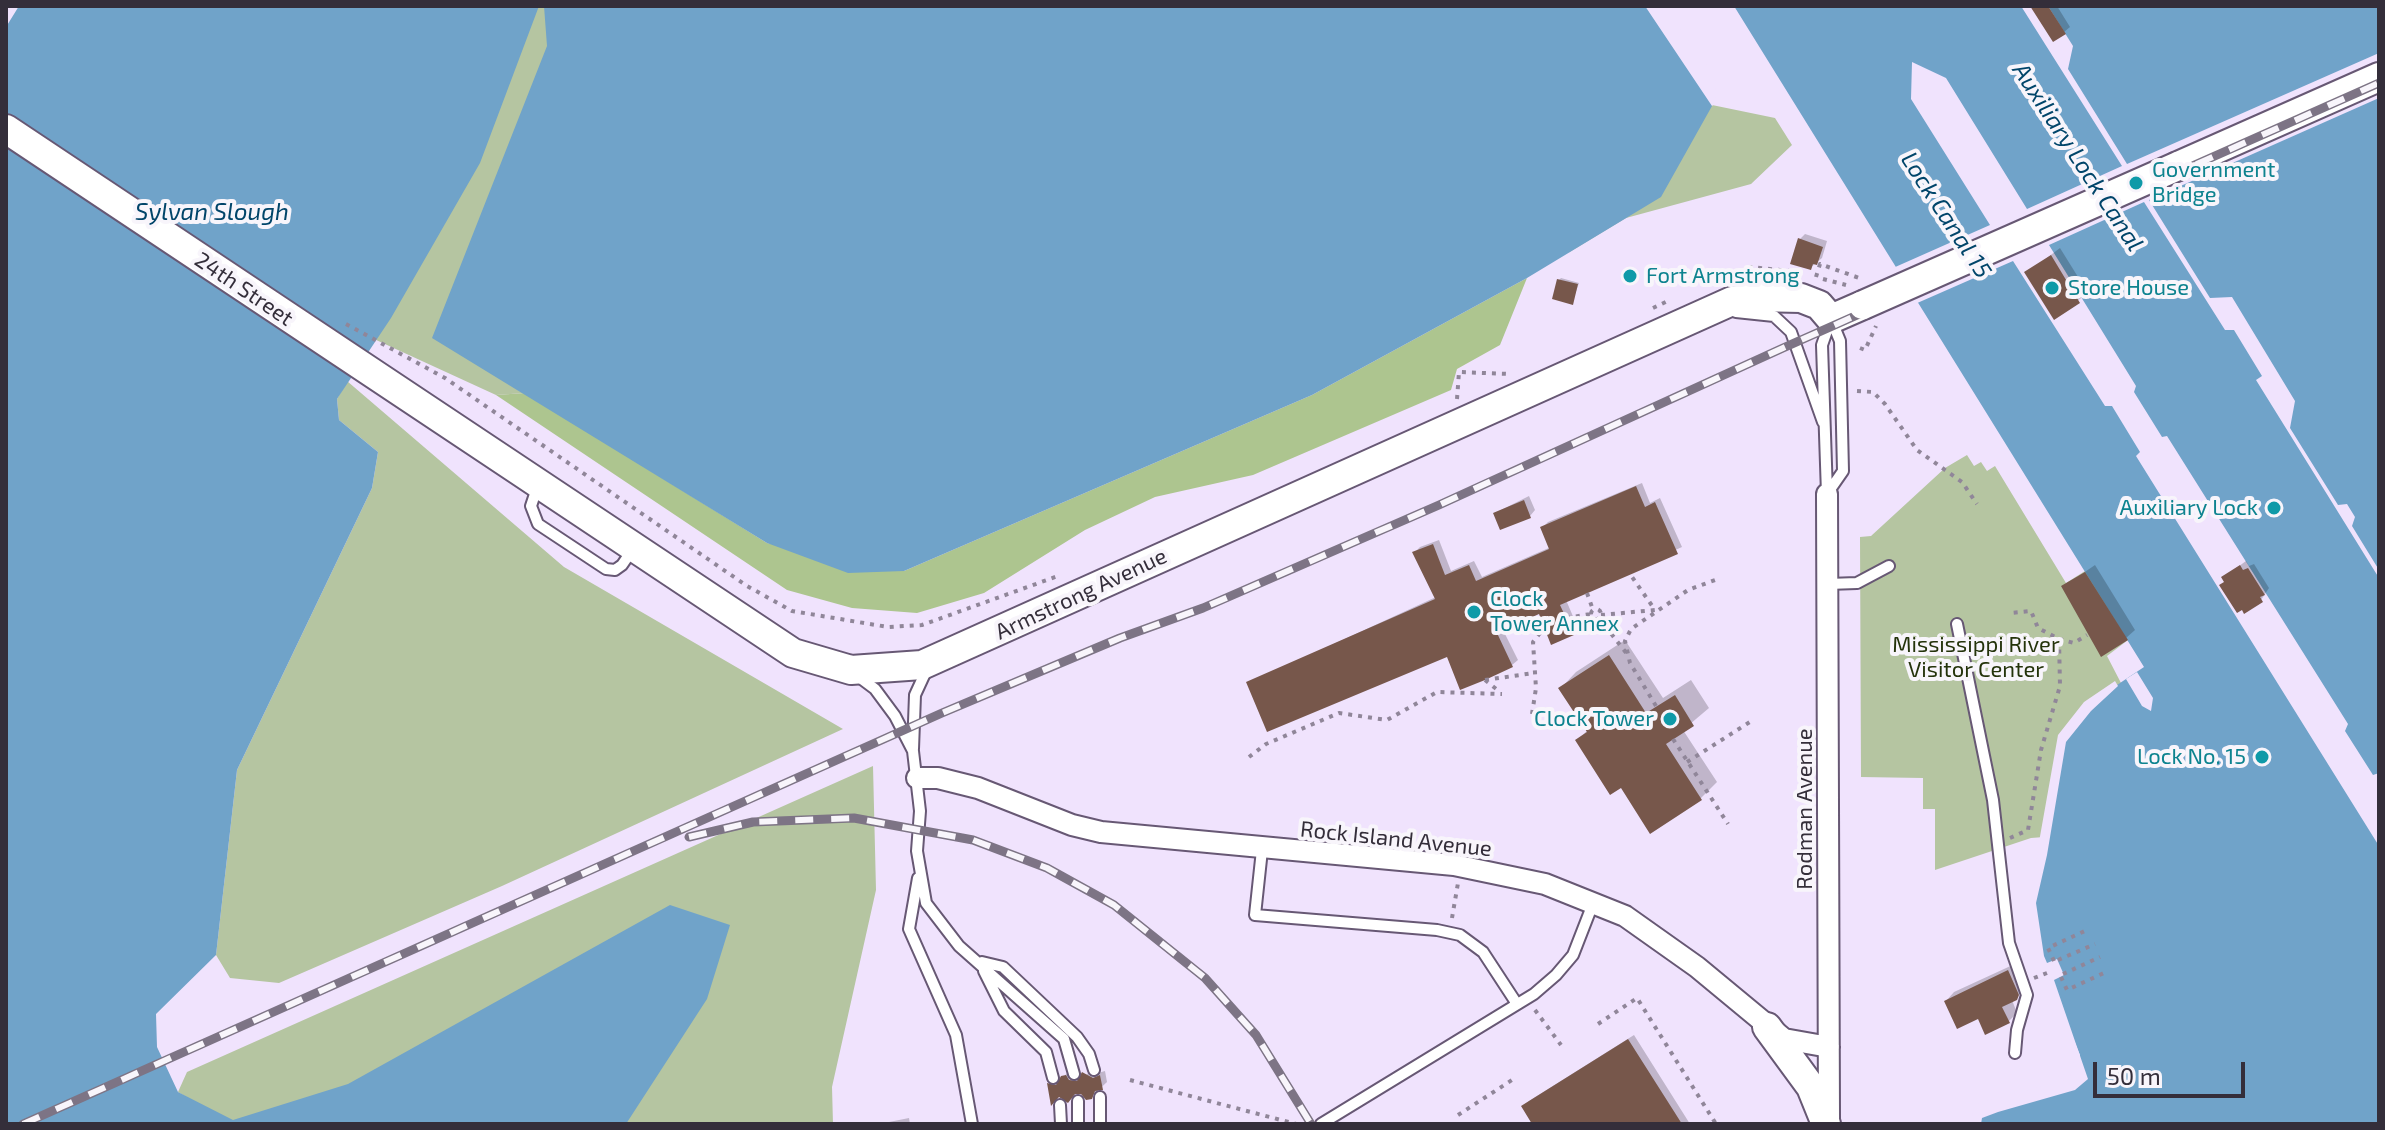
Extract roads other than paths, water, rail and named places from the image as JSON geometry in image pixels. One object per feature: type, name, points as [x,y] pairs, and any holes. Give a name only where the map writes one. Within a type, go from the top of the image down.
[{"type":"street","points":[[1831,319],[1864,299],[2379,77]]},
{"type":"street","name":"24th Street","points":[[6,129],[363,369]]},
{"type":"street","name":"Armstrong Avenue","points":[[363,369],[793,653],[851,670],[910,668],[932,661],[1742,298],[1801,298],[1819,305],[1831,319]]},
{"type":"street","name":"Rodman Avenue","points":[[1827,494],[1828,1124]]},
{"type":"street","name":"Rock Island Avenue","points":[[917,778],[938,778],[978,788],[1072,825],[1101,832],[1262,850],[1474,868],[1545,884],[1594,901],[1625,916],[1697,967],[1767,1027],[1793,1044],[1829,1047]]},
{"type":"street","points":[[1767,1027],[1811,1087],[1828,1124]]},
{"type":"lane","name":"Rodman Avenue","points":[[1706,312],[1764,313],[1783,323],[1797,346],[1823,422]]},
{"type":"lane","name":"Rodman Avenue","points":[[1827,494],[1822,345],[1831,319]]},
{"type":"lane","name":"Rodman Avenue","points":[[1827,494],[1843,471],[1840,341],[1831,319]]},
{"type":"lane","points":[[1828,584],[1857,583],[1889,566]]},
{"type":"lane","points":[[1957,624],[1979,723],[2009,943],[2027,995],[2017,1030],[2015,1053]]},
{"type":"lane","points":[[932,661],[918,682],[915,695],[913,751],[917,778],[919,872],[909,929],[956,1035],[972,1124]]},
{"type":"lane","points":[[851,670],[875,689],[895,716],[913,751]]},
{"type":"lane","points":[[1262,850],[1255,915],[1460,935],[1483,952],[1517,1004]]},
{"type":"lane","points":[[919,872],[926,903],[959,946],[1064,1039],[1074,1074]]},
{"type":"lane","points":[[1321,1124],[1517,1004],[1556,975],[1573,955],[1594,901]]},
{"type":"lane","points":[[980,962],[1003,967],[1056,1017],[1083,1045],[1094,1070]]},
{"type":"lane","points":[[980,962],[1004,1011],[1046,1052],[1053,1078]]},
{"type":"lane","points":[[1100,1097],[1100,1124]]},
{"type":"lane","points":[[1078,1101],[1078,1124]]},
{"type":"lane","points":[[1060,1105],[1061,1124]]},
{"type":"water","name":"Sylvan Slough","points":[[19,6],[539,6],[480,163],[391,318],[337,399],[339,420],[378,452],[372,488],[237,770],[216,955],[156,1014],[157,1047],[178,1092],[233,1120],[348,1084],[670,905],[730,925],[707,999],[626,1124],[6,1124],[6,27]]},
{"type":"water","points":[[544,6],[1659,6],[1712,78],[1712,106],[1661,197],[1527,278],[1312,395],[904,571],[848,573],[767,543],[432,338],[547,46]]},
{"type":"water","points":[[1734,6],[2379,6],[2379,1124],[1976,1124],[1973,1109],[2074,1082],[2080,1055],[2041,960],[2032,904],[2061,737],[2087,705],[2144,667]]},
{"type":"railway","points":[[23,1124],[942,713],[1120,638],[1203,608],[1439,505],[2379,83]]},
{"type":"railway","points":[[689,837],[753,822],[854,818],[973,840],[1047,868],[1114,905],[1205,978],[1256,1035],[1311,1124]]},
{"type":"place","name":"Government Bridge","points":[[2136,183]]},
{"type":"place","name":"Fort Armstrong","points":[[1630,276]]},
{"type":"place","name":"Store House","points":[[2052,288]]},
{"type":"place","name":"Auxiliary Lock","points":[[2274,508]]},
{"type":"place","name":"Clock Tower Annex","points":[[1474,612]]},
{"type":"place","name":"Clock Tower","points":[[1670,719]]},
{"type":"place","name":"Lock No. 15","points":[[2262,757]]},
{"type":"water label","name":"Auxiliary Lock Canal","points":[[2078,157]]},
{"type":"water label","name":"Lock Canal 15","points":[[1946,215]]},
{"type":"park label","name":"Mississippi River Visitor Center","points":[[1976,658]]}]
